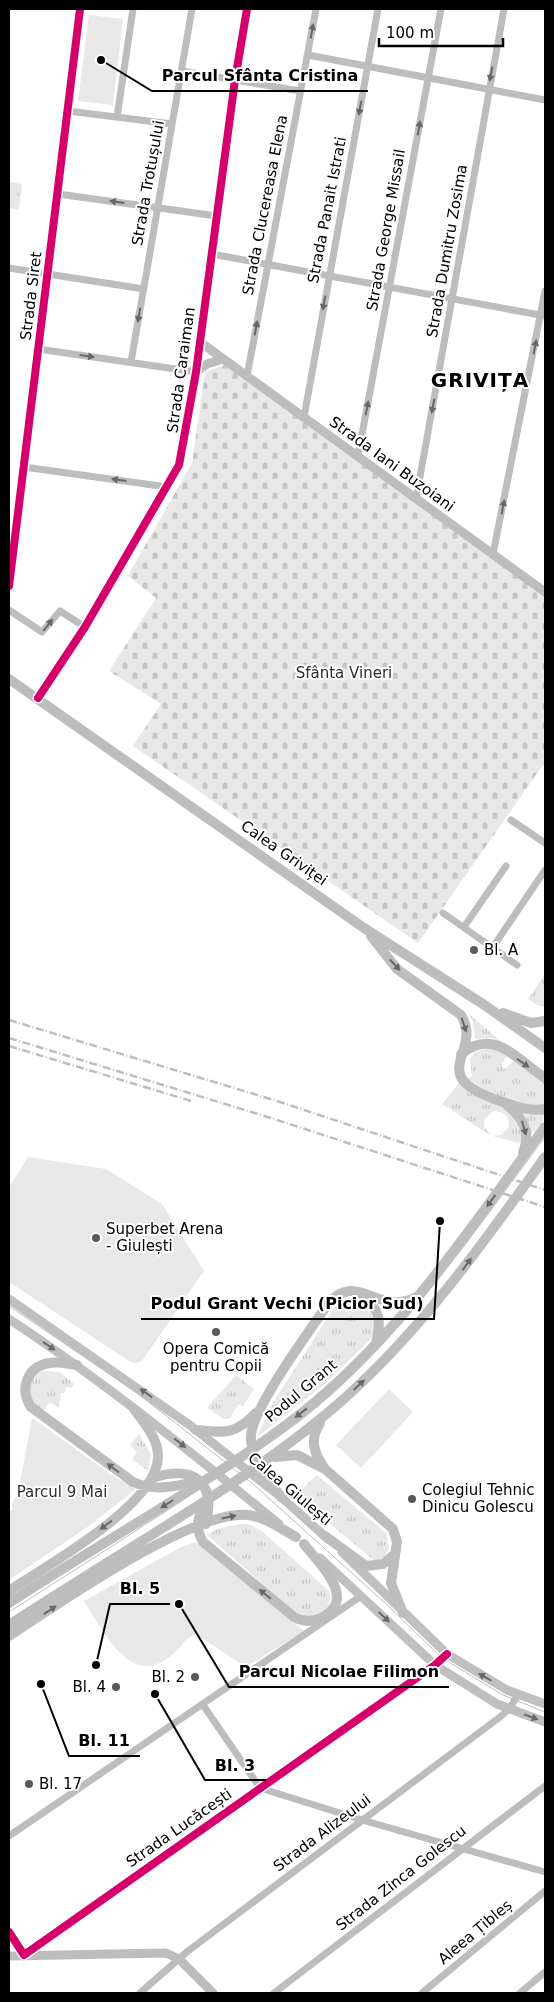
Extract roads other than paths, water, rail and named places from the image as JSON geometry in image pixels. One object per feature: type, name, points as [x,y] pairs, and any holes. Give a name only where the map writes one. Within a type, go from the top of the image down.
[{"type":"main road","name":"Calea Griviței","points":[[9,679],[364,928],[486,1006],[545,1048]]},
{"type":"main road","points":[[364,928],[397,969],[461,1015],[466,1024],[467,1036],[461,1054],[459,1069],[469,1088],[477,1093],[530,1110],[545,1109]]},
{"type":"main road","points":[[486,1006],[531,1023],[545,1021]]},
{"type":"main road","points":[[528,1036],[545,1043]]},
{"type":"main road","points":[[461,1054],[479,1043],[492,1043],[545,1078]]},
{"type":"main road","points":[[502,1102],[514,1111],[524,1124],[527,1140],[520,1162]]},
{"type":"main road","name":"Podul Grant","points":[[9,1603],[208,1479],[310,1406],[376,1344],[420,1295],[545,1127]]},
{"type":"main road","points":[[9,1625],[221,1491],[270,1458],[323,1418],[389,1356],[438,1302],[544,1159]]},
{"type":"main road","points":[[196,1430],[220,1433],[232,1431],[246,1423],[261,1406],[329,1302],[342,1292],[356,1292],[394,1304],[409,1301],[420,1295]]},
{"type":"main road","points":[[356,1292],[369,1301],[378,1312],[380,1328],[376,1344]]},
{"type":"main road","name":"Calea Giulești","points":[[9,1299],[138,1387],[282,1497],[447,1654],[518,1695],[545,1704]]},
{"type":"main road","points":[[9,1319],[77,1365],[296,1537],[435,1665],[510,1709],[545,1722]]},
{"type":"main road","points":[[77,1365],[52,1362],[41,1365],[31,1373],[24,1389],[25,1395],[36,1412],[127,1479],[140,1485],[162,1488],[208,1479]]},
{"type":"main road","points":[[261,1406],[252,1428],[250,1440],[261,1468],[282,1497]]},
{"type":"main road","points":[[9,1591],[118,1516],[142,1493],[152,1478],[158,1464],[157,1446],[149,1429],[134,1409]]},
{"type":"main road","points":[[323,1418],[315,1431],[313,1446],[325,1469]]},
{"type":"main road","points":[[270,1458],[282,1455],[297,1455],[325,1469],[393,1529],[397,1542],[391,1583],[403,1612]]},
{"type":"main road","points":[[152,1478],[182,1473],[200,1482],[207,1491],[210,1502],[206,1524]]},
{"type":"main road","points":[[221,1491],[204,1506],[199,1515],[198,1529],[203,1542],[294,1617],[305,1621],[316,1620],[326,1615],[333,1607],[337,1596],[334,1582],[304,1544]]},
{"type":"main road","points":[[9,1636],[124,1563],[167,1540],[226,1517],[247,1515],[266,1520],[296,1537]]},
{"type":"main road","points":[[325,1536],[366,1566],[383,1564],[395,1554]]},
{"type":"street","name":"Strada Siret","points":[[9,586],[80,9]]},
{"type":"street","points":[[118,117],[133,9]]},
{"type":"street","name":"Strada Trotușului","points":[[131,362],[192,9]]},
{"type":"street","name":"Strada Caraiman","points":[[38,698],[85,627],[179,465],[184,447],[196,372],[235,80],[247,9]]},
{"type":"street","name":"Strada Clucereasa Elena","points":[[247,376],[316,9]]},
{"type":"street","name":"Strada Panait Istrati","points":[[304,417],[328,276],[378,9]]},
{"type":"street","name":"Strada George Missail","points":[[358,456],[441,9]]},
{"type":"street","name":"Strada Dumitru Zosima","points":[[416,498],[454,298],[488,91],[504,9]]},
{"type":"street","points":[[308,56],[488,91],[545,100]]},
{"type":"street","points":[[182,72],[300,91]]},
{"type":"street","points":[[68,111],[172,124]]},
{"type":"street","points":[[58,194],[217,216]]},
{"type":"street","points":[[212,254],[328,276],[391,285],[543,316]]},
{"type":"street","points":[[9,268],[144,289]]},
{"type":"street","points":[[493,554],[543,316],[545,291]]},
{"type":"street","name":"Strada Iani Buzoiani","points":[[200,342],[545,592]]},
{"type":"street","points":[[38,349],[196,372],[206,364],[223,359]]},
{"type":"street","points":[[24,467],[167,487]]},
{"type":"street","points":[[9,610],[42,632],[60,611],[85,627]]},
{"type":"street","points":[[511,820],[545,843]]},
{"type":"street","points":[[464,927],[506,866]]},
{"type":"street","points":[[493,947],[545,870]]},
{"type":"street","points":[[443,913],[517,965]]},
{"type":"street","points":[[9,1836],[362,1596]]},
{"type":"street","name":"Strada Lucăcești","points":[[24,1955],[435,1665],[447,1654]]},
{"type":"street","name":"Strada Alizeului","points":[[140,1993],[179,1958],[510,1709],[518,1695]]},
{"type":"street","points":[[203,1704],[260,1788],[362,1820],[545,1872]]},
{"type":"street","name":"Strada Zinca Golescu","points":[[274,1993],[545,1786]]},
{"type":"street","name":"Aleea Țibleș","points":[[422,1993],[545,1891]]},
{"type":"street","points":[[9,1932],[24,1955]]},
{"type":"street","points":[[9,1956],[159,1952],[179,1958],[213,1993]]},
{"type":"street","points":[[520,1993],[545,1972]]},
{"type":"tram line","points":[[9,1612],[259,1450],[323,1402],[355,1373],[414,1309],[468,1241],[545,1137]]},
{"type":"tram line","points":[[9,1306],[136,1392],[253,1484],[383,1601],[442,1658],[503,1695],[545,1712]]},
{"type":"railway","points":[[9,1020],[277,1101],[545,1190]]},
{"type":"railway","points":[[9,1038],[271,1118],[545,1207]]},
{"type":"railway","points":[[9,1046],[191,1101]]},
{"type":"place","name":"Parcul Sfânta Cristina","points":[[101,60]]},
{"type":"place","name":"Bl. A","points":[[474,950]]},
{"type":"place","name":"Podul Grant Vechi (Picior Sud)","points":[[440,1221]]},
{"type":"place","name":"Superbet Arena - Giulești","points":[[96,1238]]},
{"type":"place","name":"Opera Comică pentru Copii","points":[[216,1332]]},
{"type":"place","name":"Colegiul Tehnic Dinicu Golescu","points":[[412,1499]]},
{"type":"place","name":"Parcul Nicolae Filimon","points":[[179,1604]]},
{"type":"place","name":"Bl. 5","points":[[96,1665]]},
{"type":"place","name":"Bl. 2","points":[[195,1677]]},
{"type":"place","name":"Bl. 11","points":[[41,1684]]},
{"type":"place","name":"Bl. 4","points":[[116,1687]]},
{"type":"place","name":"Bl. 3","points":[[155,1694]]},
{"type":"place","name":"Bl. 17","points":[[29,1784]]},
{"type":"district","name":"GRIVIȚA","points":[[480,380]]},
{"type":"park label","name":"Sfânta Vineri","points":[[344,673]]},
{"type":"park label","name":"Parcul 9 Mai","points":[[62,1492]]}]
